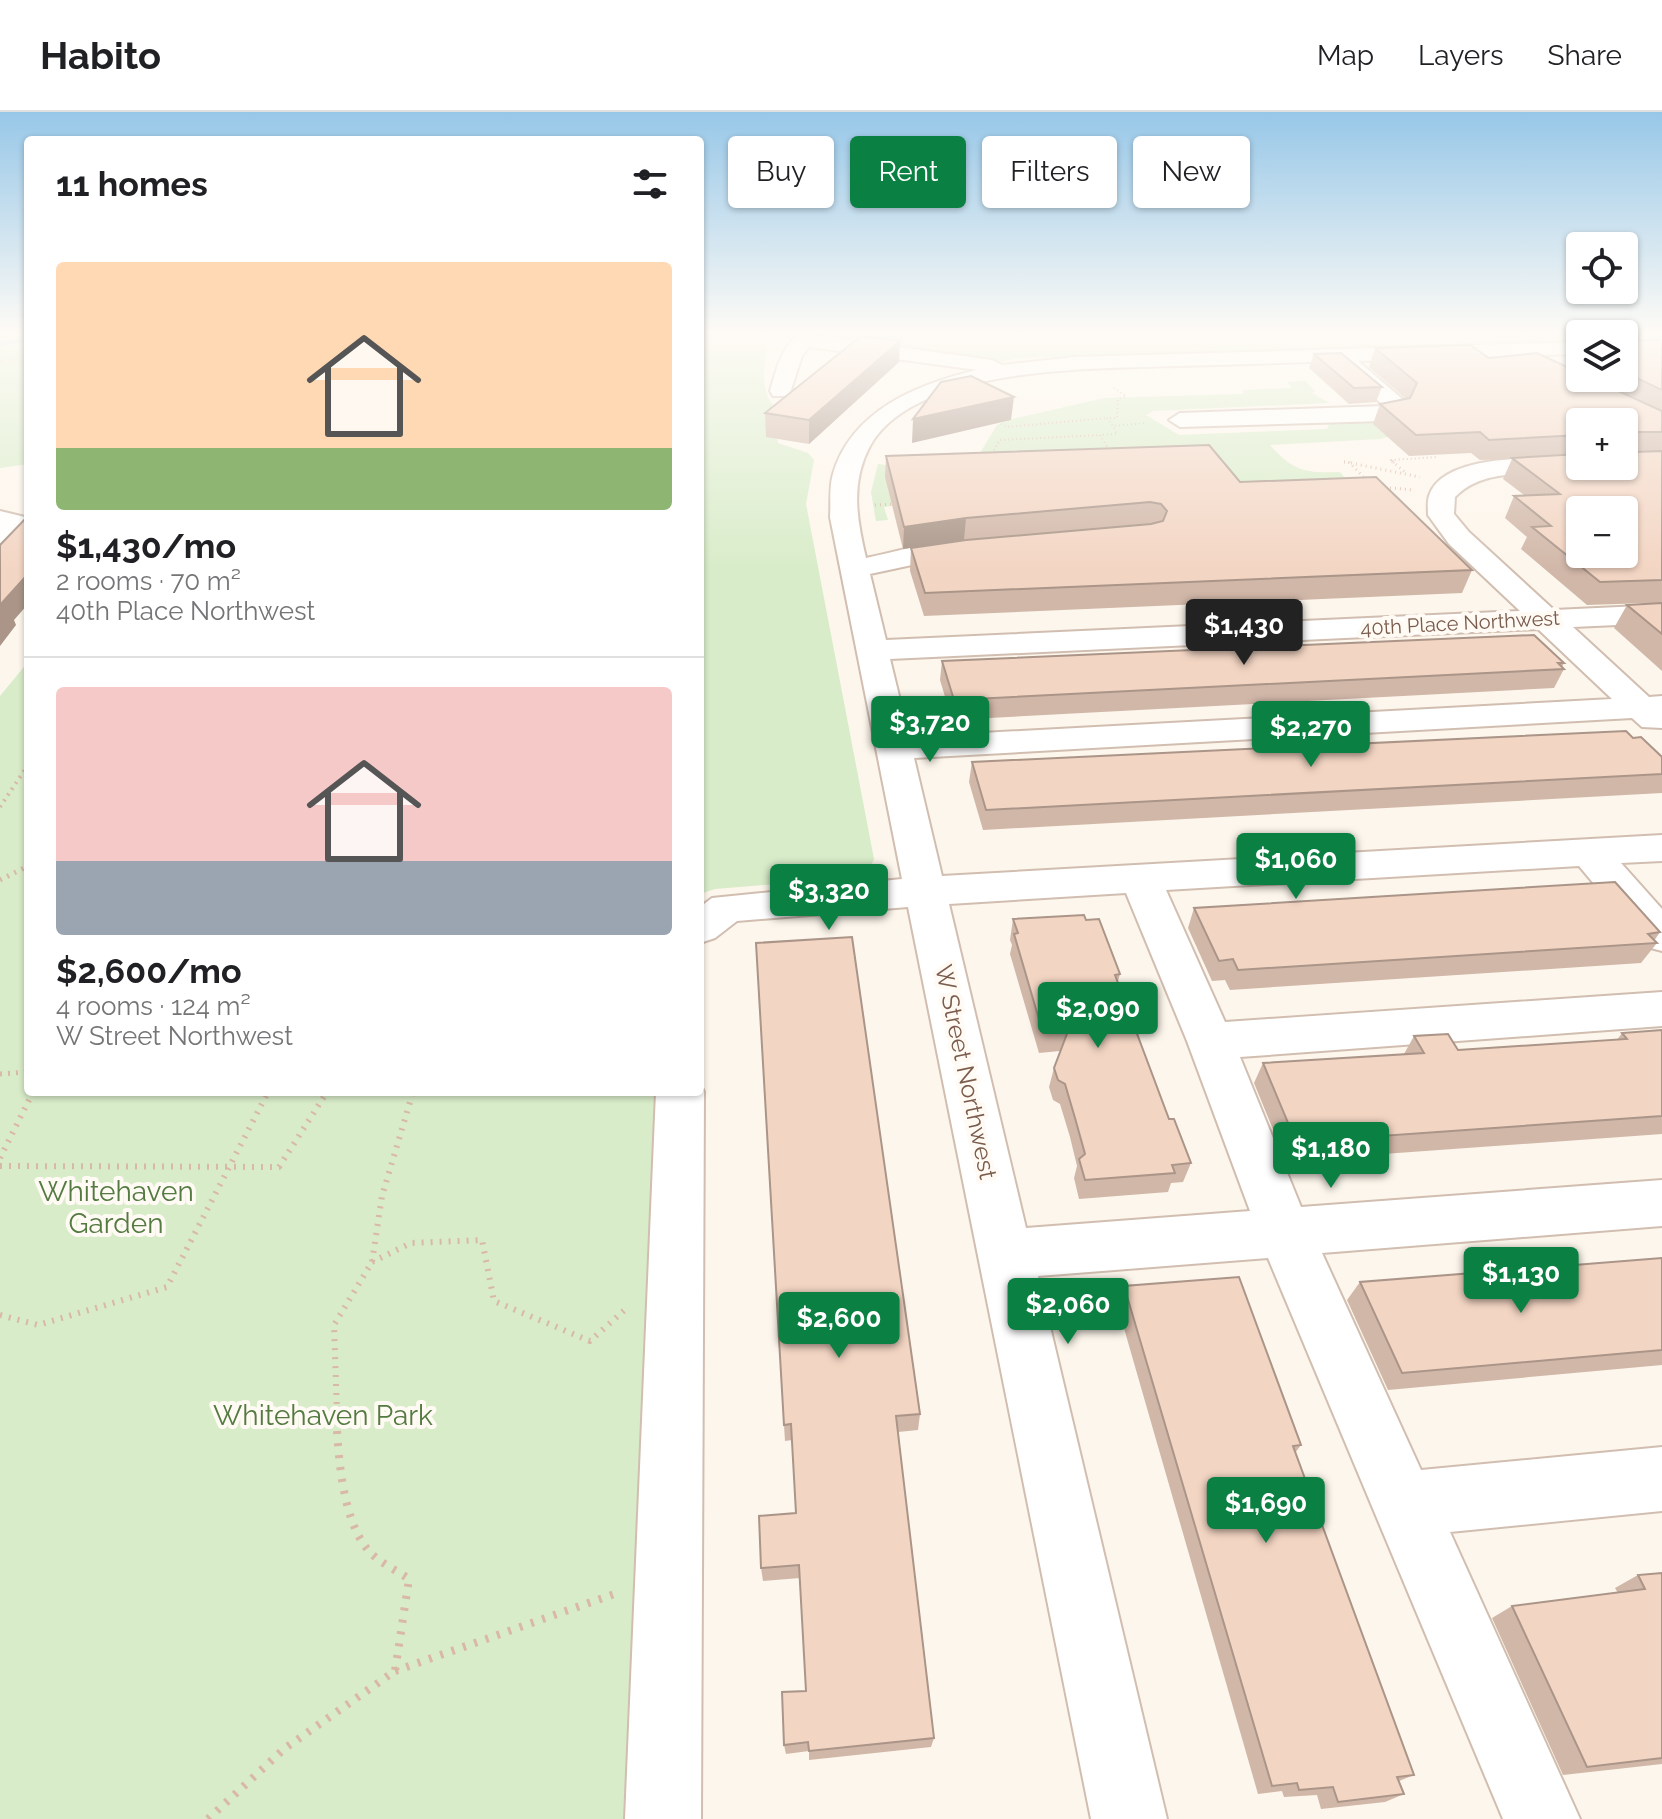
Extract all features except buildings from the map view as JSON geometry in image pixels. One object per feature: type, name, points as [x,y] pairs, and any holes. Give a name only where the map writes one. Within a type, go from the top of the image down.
[{"type":"street","name":"W Street Northwest","points":[[890,412],[867,432],[851,455],[843,481],[841,505],[1129,1819]]},
{"type":"street","points":[[1180,420],[1390,412]]},
{"type":"street","points":[[1566,466],[1486,471],[1459,480],[1442,495],[1439,508],[1459,538],[1655,714]]},
{"type":"street","points":[[0,519],[15,523],[18,528],[0,542]]},
{"type":"street","points":[[855,569],[935,552],[993,549]]},
{"type":"street","name":"40th Place Northwest","points":[[874,650],[1662,614]]},
{"type":"street","points":[[895,748],[1655,714]]},
{"type":"street","points":[[713,918],[927,891],[1662,848]]},
{"type":"street","points":[[1589,852],[1662,936]]},
{"type":"street","points":[[1140,878],[1210,1041],[1285,1233],[1542,1819]]},
{"type":"street","points":[[1210,1041],[1662,1009]]},
{"type":"street","points":[[663,1819],[680,1096]]},
{"type":"street","points":[[1006,1254],[1662,1203]]},
{"type":"street","points":[[1404,1504],[1662,1479]]},
{"type":"path","points":[[983,414],[1007,427],[1117,418],[1117,412]]},
{"type":"path","points":[[985,466],[1000,440],[1117,434],[1107,418]]},
{"type":"path","points":[[1113,426],[1147,423]]},
{"type":"path","points":[[1100,435],[1114,456]]},
{"type":"path","points":[[1407,474],[1391,460],[1443,456]]},
{"type":"path","points":[[1385,498],[1346,462],[1425,478]]},
{"type":"path","points":[[1363,488],[1407,488]]},
{"type":"path","points":[[869,505],[898,504]]},
{"type":"path","points":[[0,807],[24,771]]},
{"type":"path","points":[[0,880],[24,868]]},
{"type":"path","points":[[0,1074],[24,1072]]},
{"type":"path","points":[[0,1158],[31,1096]]},
{"type":"path","points":[[0,1315],[38,1325],[167,1287],[266,1096]]},
{"type":"path","points":[[0,1166],[279,1167],[324,1096]]},
{"type":"path","points":[[395,1671],[409,1579],[369,1552],[358,1534],[338,1463],[334,1325],[372,1262],[382,1196],[412,1096]]},
{"type":"path","points":[[372,1262],[411,1243],[482,1240],[494,1301],[590,1341],[676,1264]]},
{"type":"path","points":[[208,1819],[284,1749],[395,1671],[669,1574]]},
{"type":"green space","points":[[0,412],[24,412],[24,465],[0,468]]},
{"type":"green space","points":[[704,412],[776,412],[774,420],[778,443],[808,453],[814,460],[806,504],[874,859],[866,877],[715,889],[704,893]]},
{"type":"green space","points":[[1044,412],[1152,412],[1146,415],[1179,435],[1327,429],[1331,421],[1386,422],[1399,434],[1380,439],[1270,445],[1293,466],[1309,471],[1340,472],[1352,486],[906,504],[884,507],[888,520],[876,521],[871,492],[878,464],[966,476],[997,425]]},
{"type":"green space","name":"Whitehaven Park","points":[[24,667],[24,1096],[661,1096],[631,1819],[0,1819],[0,696]]},
{"type":"park label","name":"Whitehaven Garden","points":[[116,1207]]}]
